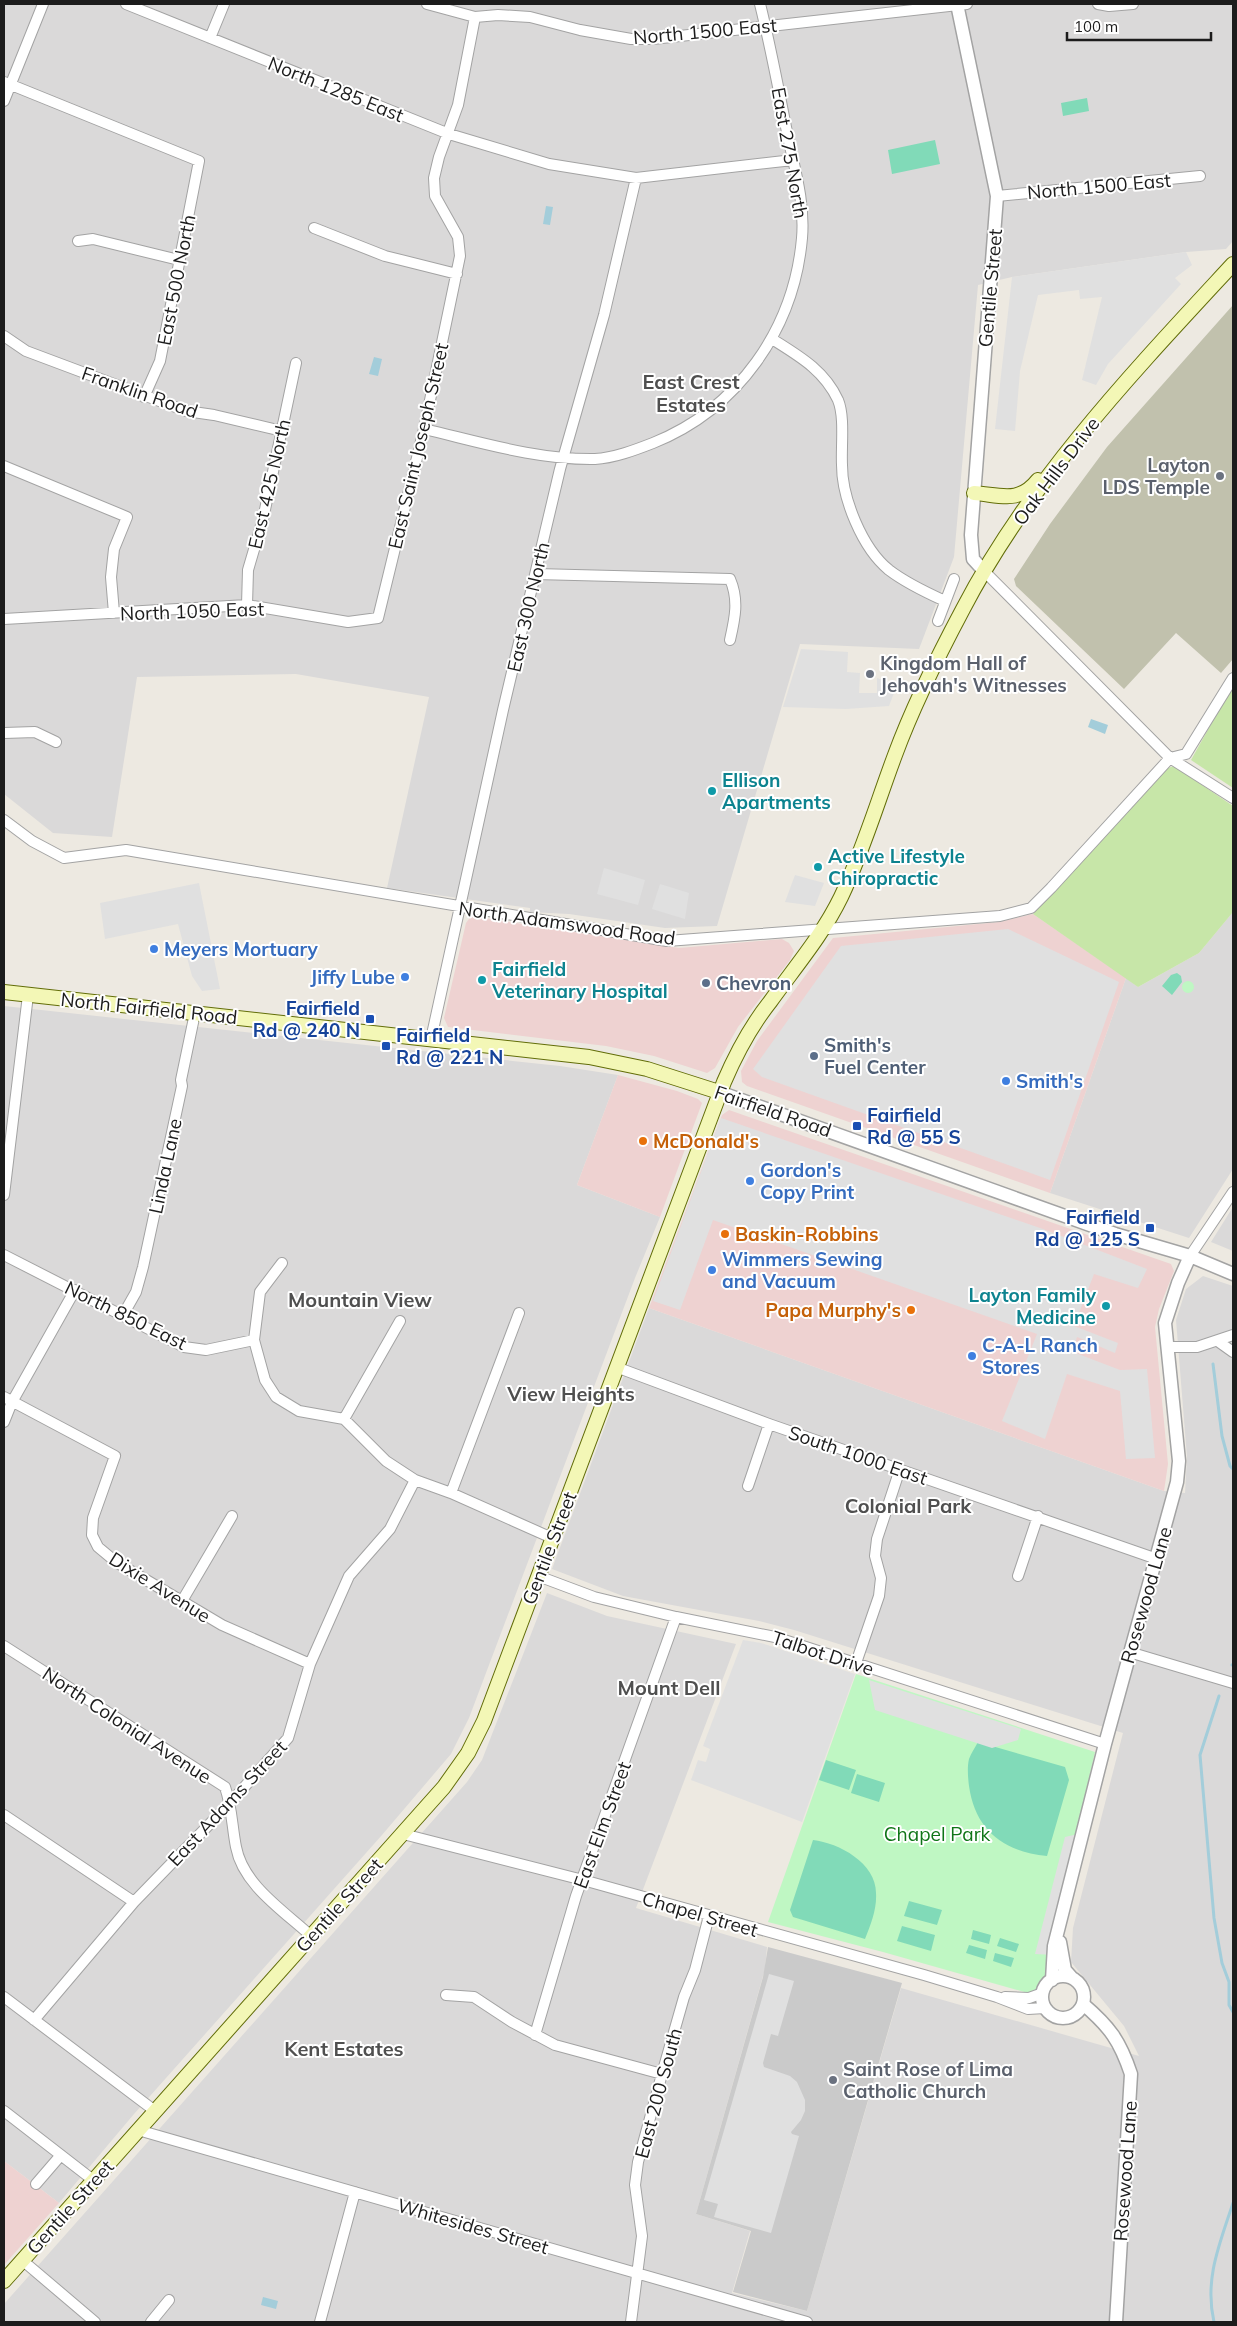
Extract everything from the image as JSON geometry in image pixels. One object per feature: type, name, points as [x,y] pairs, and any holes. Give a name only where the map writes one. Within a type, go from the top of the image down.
[{"type":"main road","name":"Oak Hills Drive","points":[[916,705],[962,611],[984,571],[1040,488],[1116,394],[1233,264]]},
{"type":"main road","points":[[974,493],[1013,496],[1023,494],[1031,488],[1057,457],[1082,435]]},
{"type":"main road","name":"Gentile Street","points":[[4,2281],[403,1834],[452,1777],[468,1753],[484,1721],[719,1092],[749,1033],[769,1002],[824,930],[860,852],[895,754],[916,705]]},
{"type":"main road","name":"North Fairfield Road","points":[[4,992],[589,1056],[628,1064],[680,1079]]},
{"type":"main road","name":"Fairfield Road","points":[[680,1079],[719,1092]]},
{"type":"street","points":[[4,101],[7,83],[43,4]]},
{"type":"street","name":"North 1285 East","points":[[126,4],[449,134],[549,164],[636,178],[793,160]]},
{"type":"street","points":[[210,38],[224,4]]},
{"type":"street","name":"North 1500 East","points":[[427,4],[474,17],[498,15],[530,17],[580,30],[631,39],[653,39],[967,4]]},
{"type":"street","name":"East 275 North","points":[[424,429],[509,450],[597,459],[632,451],[666,438],[696,421],[722,402],[754,367],[772,339],[784,313],[796,274],[803,237],[802,201],[760,4]]},
{"type":"street","name":"Gentile Street","points":[[957,4],[997,196],[971,550],[973,559],[984,571]]},
{"type":"street","points":[[1098,4],[1133,4]]},
{"type":"street","name":"East Saint Joseph Street","points":[[378,618],[424,429],[460,256],[458,237],[435,196],[434,178],[439,157],[458,105],[474,17]]},
{"type":"street","name":"East 500 North","points":[[7,83],[200,161],[160,361],[144,397]]},
{"type":"street","name":"North 1500 East","points":[[997,196],[1200,176]]},
{"type":"street","name":"East 300 North","points":[[431,1039],[563,457],[604,314],[636,178]]},
{"type":"street","points":[[314,228],[385,256],[457,274]]},
{"type":"street","points":[[78,241],[93,239],[179,260]]},
{"type":"street","name":"Franklin Road","points":[[4,336],[26,350],[144,397],[186,411],[214,415],[282,431]]},
{"type":"street","points":[[772,339],[809,362],[839,402],[842,427],[842,467],[846,495],[856,522],[869,545],[887,568],[914,587],[945,601]]},
{"type":"street","name":"East 425 North","points":[[248,605],[248,570],[263,519],[296,363]]},
{"type":"street","points":[[4,466],[127,517],[114,549],[111,577],[114,613]]},
{"type":"street","points":[[984,571],[1170,758],[1233,798]]},
{"type":"street","points":[[536,574],[730,579],[735,591],[736,614],[730,640]]},
{"type":"street","points":[[938,621],[954,579]]},
{"type":"street","name":"North 1050 East","points":[[4,619],[248,605],[348,622],[378,618]]},
{"type":"street","name":"North Adamswood Road","points":[[4,820],[32,841],[64,858],[126,850],[667,941],[1000,916],[1031,908],[1052,888],[1170,758],[1186,754],[1233,678]]},
{"type":"street","points":[[4,734],[35,732],[56,742]]},
{"type":"street","points":[[4,1195],[28,994]]},
{"type":"street","name":"Linda Lane","points":[[123,1315],[136,1292],[144,1267],[182,1086],[181,1080],[195,1013]]},
{"type":"street","name":"Fairfield Road","points":[[719,1092],[1115,1234],[1190,1256],[1233,1274]]},
{"type":"street","points":[[1190,1256],[1233,1192]]},
{"type":"street","name":"North 850 East","points":[[4,1255],[184,1348],[206,1350],[254,1340]]},
{"type":"street","name":"Rosewood Lane","points":[[1052,1980],[1054,1946],[1104,1744],[1177,1482],[1179,1461],[1165,1323],[1178,1283],[1190,1256]]},
{"type":"street","points":[[282,1263],[260,1292],[254,1340],[265,1380],[276,1396],[299,1411],[344,1419],[386,1461],[415,1480],[451,1493],[552,1538]]},
{"type":"street","points":[[4,1422],[8,1400],[75,1290]]},
{"type":"street","points":[[451,1493],[519,1313]]},
{"type":"street","points":[[344,1419],[400,1321]]},
{"type":"street","points":[[1168,1346],[1196,1347],[1219,1342],[1233,1335]]},
{"type":"street","points":[[1219,1342],[1233,1352]]},
{"type":"street","name":"South 1000 East","points":[[616,1367],[769,1424],[1038,1516],[1157,1559]]},
{"type":"street","name":"Dixie Avenue","points":[[8,1400],[115,1456],[93,1518],[92,1535],[98,1547],[116,1562],[222,1625],[310,1664]]},
{"type":"street","points":[[748,1486],[769,1424]]},
{"type":"street","points":[[856,1663],[879,1596],[881,1578],[875,1556],[876,1539],[900,1469]]},
{"type":"street","name":"East Adams Street","points":[[34,2020],[134,1902],[230,1803],[288,1738],[310,1664],[349,1576],[390,1529],[415,1480]]},
{"type":"street","points":[[182,1601],[232,1516]]},
{"type":"street","points":[[1018,1576],[1038,1516]]},
{"type":"street","name":"Talbot Drive","points":[[538,1576],[594,1597],[676,1617],[776,1636],[1104,1744]]},
{"type":"street","name":"East Elm Street","points":[[535,2035],[583,1880],[676,1617]]},
{"type":"street","name":"North Colonial Avenue","points":[[4,1646],[225,1787],[230,1803],[236,1848],[243,1869],[261,1890],[312,1936]]},
{"type":"street","points":[[1129,1652],[1233,1683]]},
{"type":"street","points":[[4,1815],[134,1902]]},
{"type":"street","name":"Chapel Street","points":[[403,1834],[583,1880],[997,1997],[1028,2009],[1045,2008]]},
{"type":"street","name":"East 200 South","points":[[632,2322],[642,2236],[635,2185],[638,2162],[684,1997],[695,1970],[710,1916]]},
{"type":"street","name":"Rosewood Lane","points":[[1058,1932],[1065,1970],[1072,1978]]},
{"type":"street","points":[[1062,1976],[1072,1978],[1082,1988],[1080,2009],[1065,2018],[1058,2017],[1045,2008],[1043,1992],[1052,1980],[1062,1976]]},
{"type":"street","name":"Chapel Street","points":[[997,1997],[1029,1998],[1043,1992]]},
{"type":"street","points":[[446,1995],[474,1997],[535,2035],[556,2045],[662,2074]]},
{"type":"street","points":[[4,1997],[155,2111]]},
{"type":"street","name":"Rosewood Lane","points":[[1080,2009],[1107,2027],[1122,2046],[1132,2074],[1116,2322]]},
{"type":"street","points":[[4,2111],[93,2180]]},
{"type":"street","name":"Whitesides Street","points":[[138,2130],[807,2322]]},
{"type":"street","points":[[36,2184],[61,2155]]},
{"type":"street","points":[[320,2322],[355,2192]]},
{"type":"street","points":[[22,2260],[95,2322]]},
{"type":"street","points":[[151,2322],[169,2300]]},
{"type":"shaded area","points":[[4,4],[1233,4],[1233,241],[1226,249],[1186,252],[1012,277],[978,285],[954,557],[919,649],[800,644],[717,926],[665,928],[569,914],[530,912],[530,908],[387,888],[429,697],[296,674],[137,677],[112,837],[53,833],[4,794]]},
{"type":"shaded area","points":[[1186,252],[1192,265],[1175,278],[1181,284],[1108,364],[1096,385],[1082,380],[1102,297],[1080,299],[1079,290],[1038,295],[1020,371],[1015,431],[995,429],[1012,277]]},
{"type":"shaded area","points":[[1233,305],[1233,659],[1221,673],[1176,633],[1124,689],[1016,586],[1014,579],[1050,524],[1107,447]]},
{"type":"shaded area","points":[[801,649],[848,652],[847,672],[860,673],[859,693],[877,693],[877,678],[897,685],[889,706],[846,709],[783,707]]},
{"type":"shaded area","points":[[604,868],[645,880],[638,905],[597,894]]},
{"type":"shaded area","points":[[795,875],[824,883],[815,906],[785,902]]},
{"type":"shaded area","points":[[199,883],[220,989],[202,991],[192,976],[178,924],[105,939],[100,903]]},
{"type":"shaded area","points":[[660,884],[689,893],[685,919],[652,909]]},
{"type":"shaded area","points":[[1233,912],[1233,1169],[1189,1238],[1050,1193],[1126,978],[1138,987],[1199,953]]},
{"type":"shaded area","points":[[1033,914],[1126,978],[1050,1193],[747,1086],[742,1082],[741,1071],[757,1041],[833,938],[999,922]]},
{"type":"shaded area","points":[[471,916],[679,948],[782,939],[789,943],[794,951],[790,960],[738,1027],[715,1068],[707,1073],[654,1056],[606,1046],[448,1027],[444,1018],[466,923]]},
{"type":"shaded area","points":[[1008,929],[1119,982],[1050,1180],[762,1077],[753,1069],[841,946]]},
{"type":"shaded area","points":[[4,1006],[560,1066],[618,1075],[577,1185],[660,1217],[635,1278],[469,1718],[451,1754],[382,1835],[134,2114],[59,2203],[4,2161]]},
{"type":"shaded area","points":[[618,1075],[677,1091],[698,1099],[702,1103],[660,1217],[577,1185]]},
{"type":"shaded area","points":[[729,1110],[1171,1264],[1174,1271],[1159,1309],[1155,1327],[1168,1464],[1164,1491],[649,1308],[722,1115]]},
{"type":"shaded area","points":[[721,1118],[1043,1229],[1147,1269],[1138,1288],[1094,1274],[1074,1326],[1118,1343],[1115,1353],[1077,1337],[1073,1352],[1120,1370],[1147,1369],[1155,1458],[1126,1459],[1120,1391],[1067,1374],[1045,1439],[1002,1421],[1037,1334],[713,1220],[680,1310],[653,1301]]},
{"type":"shaded area","points":[[1233,1207],[1233,1251],[1211,1242]]},
{"type":"shaded area","points":[[1203,1276],[1233,1286],[1233,2322],[4,2322],[4,2304],[467,1782],[482,1760],[547,1593],[607,1616],[736,1644],[636,1908],[767,1947],[765,1969],[696,2214],[750,2231],[732,2293],[807,2311],[901,1988],[1139,2056],[1124,2026],[1071,1962],[1073,1928],[1123,1733],[794,1630],[759,1621],[623,1596],[552,1569],[649,1308],[1164,1491],[1185,1493],[1187,1457],[1176,1320],[1186,1289]]},
{"type":"shaded area","points":[[743,1640],[761,1643],[855,1674],[802,1822],[691,1780],[698,1760],[706,1762],[710,1749],[703,1746]]},
{"type":"shaded area","points":[[869,1680],[1021,1729],[1018,1740],[992,1748],[875,1710]]},
{"type":"shaded area","points":[[1078,1834],[1054,1955],[1035,1954],[1065,1837]]},
{"type":"shaded area","points":[[768,1947],[902,1983],[807,2311],[733,2292],[751,2231],[696,2214],[763,1977]]},
{"type":"shaded area","points":[[769,1974],[794,1981],[778,2036],[771,2034],[763,2063],[764,2067],[790,2076],[797,2082],[805,2100],[805,2111],[801,2120],[791,2132],[799,2136],[771,2233],[714,2217],[718,2204],[704,2200]]},
{"type":"shaded area","points":[[4,2161],[59,2203],[4,2265]]},
{"type":"green space","points":[[1087,98],[1089,111],[1063,116],[1061,103]]},
{"type":"green space","points":[[935,140],[940,164],[892,174],[888,150]]},
{"type":"green space","points":[[1233,685],[1233,788],[1191,760]]},
{"type":"green space","points":[[1174,766],[1233,806],[1233,912],[1199,953],[1138,987],[1033,914],[1168,768]]},
{"type":"green space","points":[[1177,973],[1181,976],[1182,982],[1172,995],[1162,986],[1171,975]]},
{"type":"green space","points":[[1186,981],[1190,981],[1194,987],[1190,993],[1186,993],[1182,989],[1182,985]]},
{"type":"green space","name":"Chapel Park","points":[[856,1674],[1095,1752],[1051,1945],[1051,1978],[1044,1986],[1028,1993],[768,1922]]},
{"type":"green space","points":[[978,1742],[1065,1767],[1069,1780],[1047,1856],[1018,1850],[1005,1844],[994,1836],[978,1815],[972,1801],[968,1769],[969,1759]]},
{"type":"green space","points":[[826,1760],[856,1770],[849,1790],[819,1780]]},
{"type":"green space","points":[[857,1774],[885,1783],[879,1802],[851,1793]]},
{"type":"green space","points":[[813,1840],[834,1845],[844,1850],[854,1856],[870,1872],[876,1893],[876,1905],[865,1939],[793,1917],[790,1910]]},
{"type":"green space","points":[[909,1901],[942,1910],[937,1925],[904,1916]]},
{"type":"green space","points":[[902,1926],[935,1935],[931,1951],[897,1941]]},
{"type":"green space","points":[[973,1930],[991,1935],[989,1944],[971,1939]]},
{"type":"green space","points":[[1000,1938],[1019,1944],[1016,1952],[997,1946]]},
{"type":"green space","points":[[969,1945],[987,1950],[985,1959],[966,1953]]},
{"type":"green space","points":[[995,1953],[1014,1958],[1011,1967],[993,1961]]},
{"type":"water","points":[[546,206],[553,207],[550,225],[543,224]]},
{"type":"water","points":[[374,357],[382,359],[378,376],[369,374]]},
{"type":"water","points":[[1091,719],[1108,725],[1105,734],[1088,727]]},
{"type":"water","points":[[263,2297],[278,2301],[276,2309],[261,2305]]},
{"type":"waterway","points":[[1213,1364],[1222,1436],[1230,1466],[1233,1469]]},
{"type":"waterway","points":[[1219,1696],[1200,1755],[1214,1918],[1222,1963],[1229,1982],[1229,2005],[1233,2012]]},
{"type":"waterway","points":[[1214,2322],[1211,2306],[1212,2276],[1233,2203]]},
{"type":"place","name":"Layton LDS Temple","points":[[1220,476]]},
{"type":"place","name":"Kingdom Hall of Jehovah's Witnesses","points":[[870,674]]},
{"type":"place","name":"Ellison Apartments","points":[[712,791]]},
{"type":"place","name":"Active Lifestyle Chiropractic","points":[[818,867]]},
{"type":"place","name":"Meyers Mortuary","points":[[154,949]]},
{"type":"place","name":"Jiffy Lube","points":[[405,977]]},
{"type":"place","name":"Fairfield Veterinary Hospital","points":[[482,980]]},
{"type":"place","name":"Chevron","points":[[706,983]]},
{"type":"place","name":"Fairfield Rd @ 240 N","points":[[370,1019]]},
{"type":"place","name":"Fairfield Rd @ 221 N","points":[[386,1046]]},
{"type":"place","name":"Smith's Fuel Center","points":[[814,1056]]},
{"type":"place","name":"Smith's","points":[[1006,1081]]},
{"type":"place","name":"Fairfield Rd @ 55 S","points":[[857,1126]]},
{"type":"place","name":"McDonald's","points":[[643,1141]]},
{"type":"place","name":"Gordon's Copy Print","points":[[750,1181]]},
{"type":"place","name":"Fairfield Rd @ 125 S","points":[[1150,1228]]},
{"type":"place","name":"Baskin-Robbins","points":[[725,1234]]},
{"type":"place","name":"Wimmers Sewing and Vacuum","points":[[712,1270]]},
{"type":"place","name":"Layton Family Medicine","points":[[1106,1306]]},
{"type":"place","name":"Papa Murphy's","points":[[911,1310]]},
{"type":"place","name":"C-A-L Ranch Stores","points":[[972,1356]]},
{"type":"place","name":"Saint Rose of Lima Catholic Church","points":[[833,2080]]},
{"type":"district","name":"East Crest Estates","points":[[691,394]]},
{"type":"district","name":"Mountain View","points":[[360,1300]]},
{"type":"district","name":"View Heights","points":[[571,1394]]},
{"type":"district","name":"Colonial Park","points":[[908,1506]]},
{"type":"district","name":"Mount Dell","points":[[669,1688]]},
{"type":"district","name":"Kent Estates","points":[[344,2049]]}]
